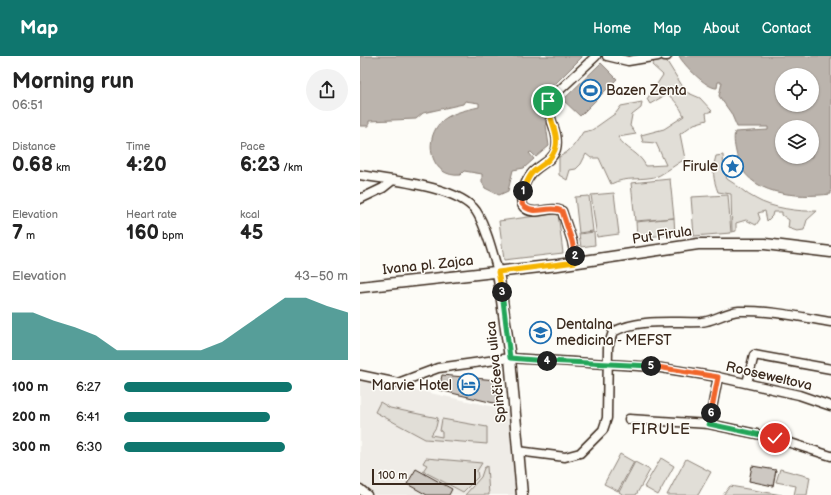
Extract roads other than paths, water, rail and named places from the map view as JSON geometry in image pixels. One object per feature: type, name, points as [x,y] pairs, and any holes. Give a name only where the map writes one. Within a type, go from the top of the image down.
[{"type":"street","points":[[576,262],[572,241],[562,211],[557,208],[534,212],[526,209],[522,204],[521,198],[528,178],[551,158],[556,149],[555,130],[549,113],[548,101],[596,56]]},
{"type":"street","points":[[607,56],[628,61],[658,56]]},
{"type":"street","name":"Spinčićeva ulica","points":[[360,175],[393,180],[448,192],[469,203],[480,219],[498,272],[510,358],[522,495]]},
{"type":"street","points":[[360,199],[383,188],[393,180]]},
{"type":"street","name":"Put Firula","points":[[498,272],[698,244],[765,244],[831,252]]},
{"type":"street","name":"Ivana pl. Zajca","points":[[360,287],[498,272]]},
{"type":"street","points":[[518,451],[565,457],[580,453],[594,441],[603,430],[607,418],[608,347],[614,332],[625,326],[652,322],[703,321],[737,311],[761,311],[831,322]]},
{"type":"street","points":[[747,383],[754,355],[831,369]]},
{"type":"street","name":"Rooseweltova","points":[[360,374],[398,384],[438,368],[510,358],[655,366],[747,383],[798,395],[831,406]]},
{"type":"street","points":[[709,424],[718,377]]},
{"type":"street","points":[[629,419],[709,424],[775,438],[831,456]]},
{"type":"street","points":[[360,489],[367,495]]},
{"type":"place","name":"Bazen Zenta","points":[[590,90]]},
{"type":"place","name":"Firule","points":[[733,166]]},
{"type":"place","name":"Dentalna medicina - MEFST","points":[[540,332]]},
{"type":"place","name":"Marvie Hotel","points":[[468,385]]},
{"type":"district","name":"FIRULE","points":[[661,429]]}]
